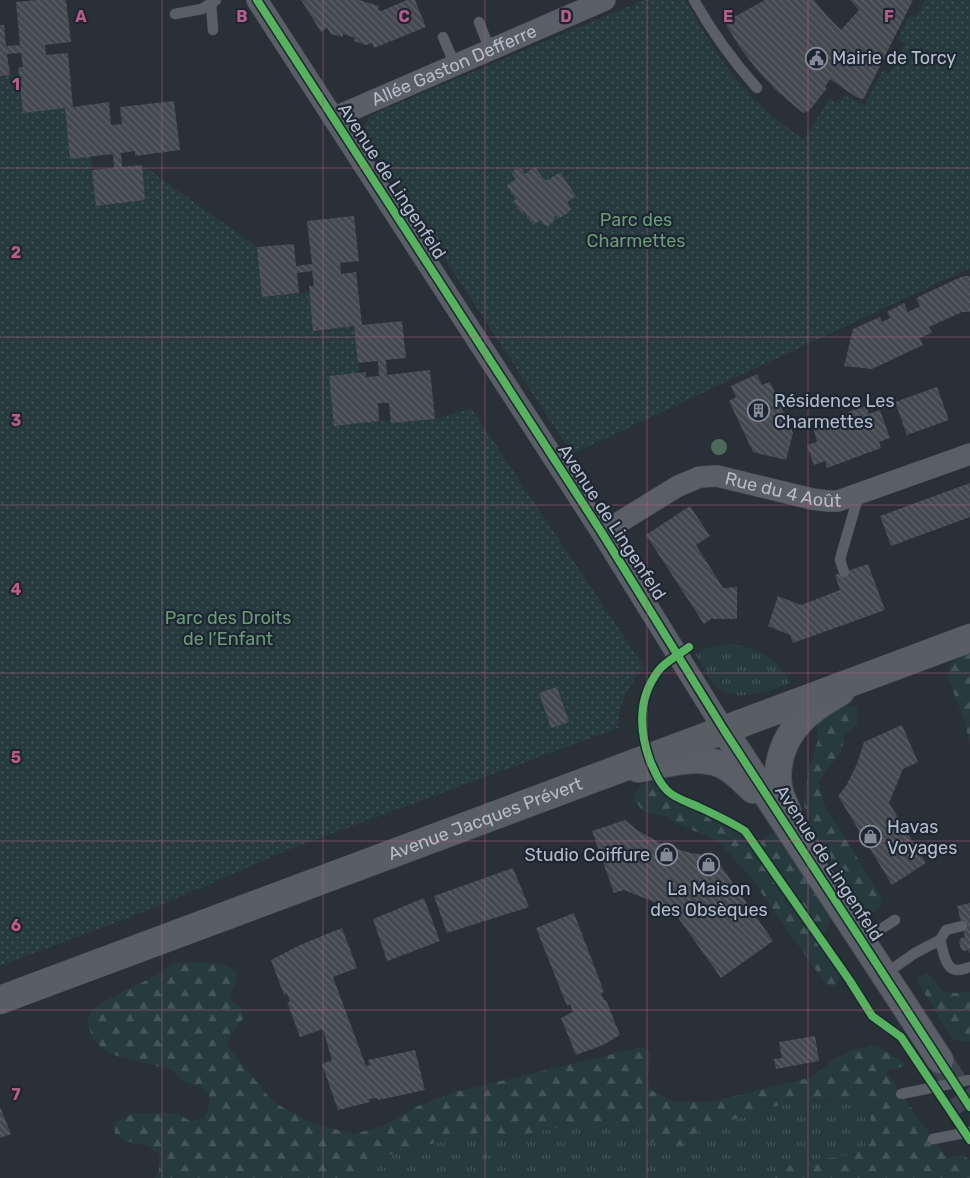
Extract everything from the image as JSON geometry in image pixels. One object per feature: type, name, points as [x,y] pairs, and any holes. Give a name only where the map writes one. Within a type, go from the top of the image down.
[{"type":"main road","name":"Avenue Jacques Prévert","points":[[0,1000],[970,638]]},
{"type":"street","name":"Avenue de Lingenfeld","points":[[257,0],[602,533],[724,730],[940,1060]]},
{"type":"street","name":"Allée Gaston Defferre","points":[[333,118],[605,0]]},
{"type":"street","name":"Rue du 4 Août","points":[[602,533],[678,486],[700,477],[717,476],[828,501],[838,501],[970,454]]},
{"type":"street","points":[[803,850],[779,787],[779,764],[784,746],[799,722],[818,706],[866,677]]},
{"type":"street","points":[[596,778],[696,760],[713,761],[729,769],[754,791],[803,850]]},
{"type":"lane","points":[[694,0],[711,29],[757,88]]},
{"type":"lane","points":[[175,14],[202,9],[213,2]]},
{"type":"lane","points":[[213,2],[213,30]]},
{"type":"lane","points":[[479,22],[490,50]]},
{"type":"lane","points":[[443,37],[455,66]]},
{"type":"lane","points":[[844,572],[840,560],[859,494]]},
{"type":"lane","points":[[862,941],[895,920]]},
{"type":"lane","points":[[884,974],[915,953],[940,940],[946,930],[962,926]]},
{"type":"lane","points":[[940,940],[948,965],[958,970],[970,967]]},
{"type":"lane","points":[[901,1094],[970,1080]]},
{"type":"lane","points":[[933,1139],[970,1132]]},
{"type":"green space","name":"Parc des Charmettes","points":[[644,0],[685,0],[710,42],[735,78],[765,110],[804,139],[829,99],[839,103],[844,95],[865,105],[882,71],[890,74],[905,43],[898,39],[910,15],[917,17],[925,0],[970,0],[970,268],[572,454],[365,136],[364,126],[370,115]]},
{"type":"green space","name":"Parc des Droits de l’Enfant","points":[[19,74],[23,112],[65,108],[70,158],[91,156],[96,206],[145,200],[142,165],[257,247],[262,297],[310,292],[314,330],[354,326],[359,373],[329,376],[334,425],[390,420],[391,423],[435,419],[471,408],[645,668],[625,695],[618,720],[618,728],[290,849],[159,906],[0,966],[0,76]]},
{"type":"green space","points":[[731,644],[758,651],[774,661],[790,683],[749,695],[729,693],[719,688],[711,680],[695,654],[710,647]]},
{"type":"green space","points":[[970,653],[970,744],[964,719],[948,678],[950,666],[958,658]]},
{"type":"green space","points":[[842,705],[857,709],[858,725],[844,734],[844,741],[839,754],[819,782],[824,804],[882,898],[880,906],[874,912],[867,913],[858,904],[815,840],[805,810],[804,800],[809,768],[818,740],[817,728],[820,715]]},
{"type":"green space","points":[[657,783],[672,794],[724,818],[745,831],[755,844],[761,842],[770,834],[778,834],[829,908],[830,921],[822,941],[844,972],[836,986],[827,986],[751,878],[718,841],[675,823],[665,816],[644,812],[634,800],[634,794],[641,785]]},
{"type":"green space","points":[[193,962],[222,965],[237,973],[235,986],[229,994],[233,1003],[241,1008],[244,1018],[231,1035],[228,1047],[273,1102],[314,1124],[354,1134],[384,1126],[418,1106],[451,1093],[642,1047],[651,1052],[648,1077],[651,1090],[672,1101],[711,1102],[813,1077],[834,1059],[852,1050],[870,1046],[880,1048],[904,1062],[904,1066],[885,1071],[947,1158],[963,1155],[970,1161],[970,1178],[771,1178],[771,1176],[788,1166],[840,1157],[861,1150],[871,1143],[872,1126],[867,1105],[850,1100],[827,1100],[796,1102],[764,1109],[709,1126],[695,1133],[676,1152],[662,1151],[638,1127],[616,1120],[588,1122],[521,1135],[469,1134],[382,1157],[345,1178],[155,1178],[159,1170],[159,1155],[149,1146],[122,1139],[115,1133],[114,1124],[133,1113],[177,1113],[190,1121],[204,1118],[209,1106],[209,1094],[201,1088],[183,1081],[172,1070],[117,1056],[101,1047],[92,1037],[87,1020],[92,1010],[112,997],[159,974],[172,964]]},
{"type":"green space","points":[[927,973],[943,991],[955,993],[970,992],[970,1042],[952,1039],[918,985],[918,977]]},
{"type":"green space","points":[[850,1100],[867,1105],[872,1126],[871,1143],[861,1150],[841,1157],[789,1166],[771,1176],[771,1178],[345,1178],[382,1157],[469,1134],[552,1129],[588,1122],[616,1120],[638,1127],[648,1138],[695,1133],[709,1126],[764,1109],[796,1102]]},
{"type":"building","points":[[66,0],[71,42],[45,45],[46,55],[68,53],[73,107],[109,102],[111,125],[122,124],[120,107],[174,101],[180,150],[135,156],[135,151],[121,153],[122,167],[142,165],[145,200],[96,206],[92,170],[114,168],[113,154],[70,159],[65,108],[23,113],[18,67],[23,67],[21,53],[7,54],[10,75],[0,76],[0,25],[4,25],[6,46],[20,45],[16,2]]},
{"type":"building","points":[[301,0],[359,0],[379,6],[378,10],[381,11],[407,0],[415,0],[426,27],[374,48],[372,43],[366,45],[354,41],[355,38],[343,34],[343,37],[331,34],[327,28],[321,32]]},
{"type":"building","name":"Mairie de Torcy","points":[[765,0],[814,0],[841,30],[859,10],[850,0],[913,0],[864,98],[856,97],[830,79],[825,87],[827,88],[809,111],[803,113],[779,93],[759,72],[741,49],[726,25],[734,17]]},
{"type":"building","points":[[535,167],[545,180],[560,172],[576,196],[567,202],[571,209],[569,212],[561,217],[554,216],[555,219],[549,226],[544,225],[541,220],[533,225],[513,201],[516,199],[507,185],[516,179],[512,174],[517,168],[522,169],[525,174]]},
{"type":"building","points":[[354,216],[359,261],[340,263],[341,274],[356,272],[362,325],[402,321],[406,358],[386,360],[387,375],[430,370],[435,419],[391,423],[389,403],[378,403],[379,421],[334,426],[329,376],[366,372],[366,377],[379,376],[378,361],[358,363],[354,326],[313,331],[309,286],[314,286],[312,271],[297,273],[299,293],[262,297],[257,247],[294,244],[296,266],[312,264],[307,221]]},
{"type":"building","name":"Résidence Les Charmettes","points":[[963,276],[970,276],[970,312],[962,312],[929,327],[932,333],[920,338],[923,345],[872,369],[844,366],[853,329],[880,317],[882,322],[890,318],[887,312],[904,303],[908,312],[920,306],[916,298]]},
{"type":"building","name":"Résidence Les Charmettes","points":[[757,374],[762,385],[770,382],[793,433],[786,460],[753,452],[729,401],[736,397],[731,386]]},
{"type":"building","name":"Résidence Les Charmettes","points":[[937,387],[949,420],[907,435],[895,402]]},
{"type":"building","name":"Résidence Les Charmettes","points":[[866,406],[869,414],[880,410],[890,438],[879,442],[881,448],[827,468],[825,461],[814,465],[807,445],[817,442],[813,427],[841,417],[842,421],[850,418],[848,412]]},
{"type":"building","points":[[970,483],[970,517],[891,546],[880,516]]},
{"type":"building","points":[[690,506],[710,536],[696,545],[723,588],[737,587],[737,619],[711,619],[704,624],[646,535]]},
{"type":"building","points":[[868,564],[885,610],[793,643],[790,635],[768,626],[778,596],[801,605],[840,590],[835,575]]},
{"type":"building","points":[[557,687],[569,722],[551,728],[539,693]]},
{"type":"building","points":[[902,725],[918,762],[903,769],[889,803],[926,863],[892,885],[838,796],[846,786],[857,764],[864,742]]},
{"type":"building","points":[[625,820],[637,830],[662,844],[690,853],[714,856],[773,941],[721,978],[672,909],[624,890],[614,893],[592,831]]},
{"type":"building","points":[[513,868],[529,907],[447,933],[434,896]]},
{"type":"building","points":[[424,898],[440,941],[387,961],[373,919]]},
{"type":"building","points":[[970,903],[970,954],[968,950],[964,951],[961,949],[959,941],[965,937],[957,906]]},
{"type":"building","points":[[574,913],[604,992],[601,993],[604,1000],[606,1000],[620,1035],[603,1045],[576,1055],[561,1018],[573,1012],[570,1004],[567,1006],[536,928]]},
{"type":"building","points":[[342,928],[357,968],[333,977],[366,1066],[370,1065],[368,1060],[415,1050],[425,1090],[378,1100],[377,1098],[369,1099],[370,1102],[338,1110],[322,1064],[332,1060],[323,1029],[300,1037],[287,1002],[290,1002],[287,994],[284,995],[271,960],[302,944]]},
{"type":"building","points":[[815,1036],[819,1061],[776,1069],[774,1059],[782,1058],[779,1042]]},
{"type":"building","points":[[0,1107],[11,1134],[0,1138]]},
{"type":"tunnel","points":[[940,1060],[970,1107]]},
{"type":"cycle path","points":[[257,0],[602,533],[724,730],[970,1107]]},
{"type":"cycle path","points":[[689,647],[659,670],[652,680],[644,702],[642,726],[646,749],[658,778],[666,790],[681,800],[718,816],[745,831],[850,981],[872,1016],[901,1037],[970,1140]]},
{"type":"place","name":"Mairie de Torcy","points":[[816,58]]},
{"type":"place","name":"Résidence Les Charmettes","points":[[758,411]]},
{"type":"place","name":"Havas Voyages","points":[[871,837]]},
{"type":"place","name":"Studio Coiffure","points":[[666,855]]},
{"type":"place","name":"La Maison des Obsèques","points":[[709,864]]}]
